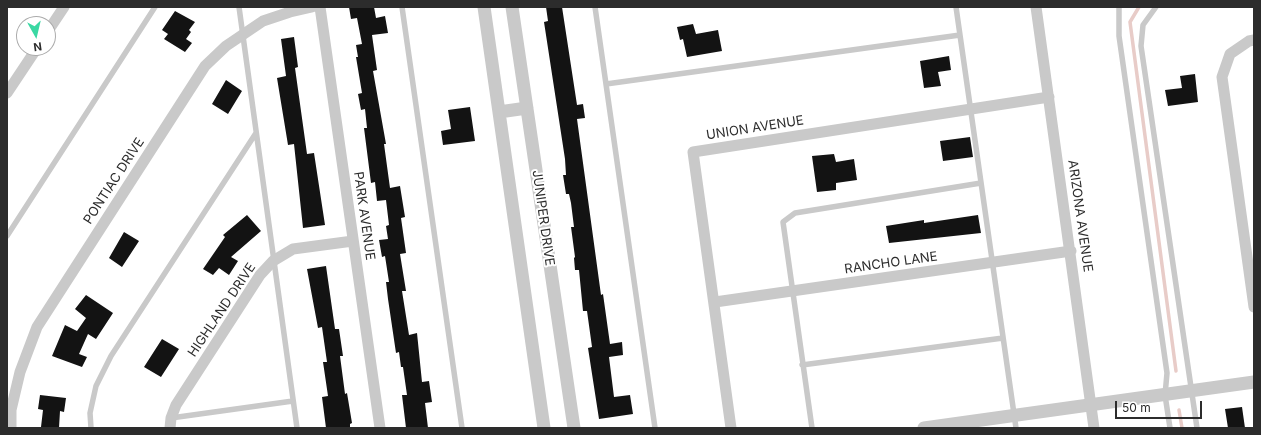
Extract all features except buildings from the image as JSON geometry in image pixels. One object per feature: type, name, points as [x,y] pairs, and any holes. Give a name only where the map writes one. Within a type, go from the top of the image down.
[{"type":"street","points":[[56,19],[64,7]]},
{"type":"street","name":"PONTIAC DRIVE","points":[[11,428],[11,410],[20,372],[37,327],[205,66],[226,46],[243,33],[264,21],[290,12],[312,7]]},
{"type":"street","name":"PARK AVENUE","points":[[320,7],[380,428]]},
{"type":"street","points":[[484,7],[544,428]]},
{"type":"street","name":"JUNIPER DRIVE","points":[[512,7],[574,428]]},
{"type":"street","name":"ARIZONA AVENUE","points":[[1036,7],[1071,251],[1094,428]]},
{"type":"street","points":[[1254,40],[1249,41],[1230,54],[1222,76],[1254,307]]},
{"type":"street","points":[[7,93],[32,56]]},
{"type":"street","name":"UNION AVENUE","points":[[731,428],[715,302],[693,152],[1049,98]]},
{"type":"street","points":[[499,112],[527,108]]},
{"type":"street","name":"HIGHLAND DRIVE","points":[[171,423],[176,405],[260,275],[273,261],[293,249],[353,241]]},
{"type":"street","name":"RANCHO LANE","points":[[715,302],[1071,251]]},
{"type":"street","points":[[924,428],[1015,422],[1090,405],[1254,382]]},
{"type":"lane","points":[[7,236],[155,7]]},
{"type":"lane","points":[[239,7],[297,428]]},
{"type":"lane","points":[[402,7],[462,428]]},
{"type":"lane","points":[[595,7],[655,428]]},
{"type":"lane","points":[[956,7],[1015,422]]},
{"type":"lane","points":[[1118,7],[1119,36],[1167,373],[1165,394],[1170,428]]},
{"type":"lane","points":[[1156,7],[1143,24],[1141,46],[1197,428]]},
{"type":"lane","points":[[606,84],[960,35]]},
{"type":"lane","points":[[90,428],[90,413],[96,386],[111,356],[256,133]]},
{"type":"lane","points":[[812,428],[791,291],[783,222],[794,213],[981,183]]},
{"type":"lane","points":[[802,365],[1003,338]]},
{"type":"lane","points":[[171,423],[293,401]]},
{"type":"waterway","points":[[1139,7],[1130,22],[1176,371]]},
{"type":"waterway","points":[[1179,410],[1182,428]]}]
